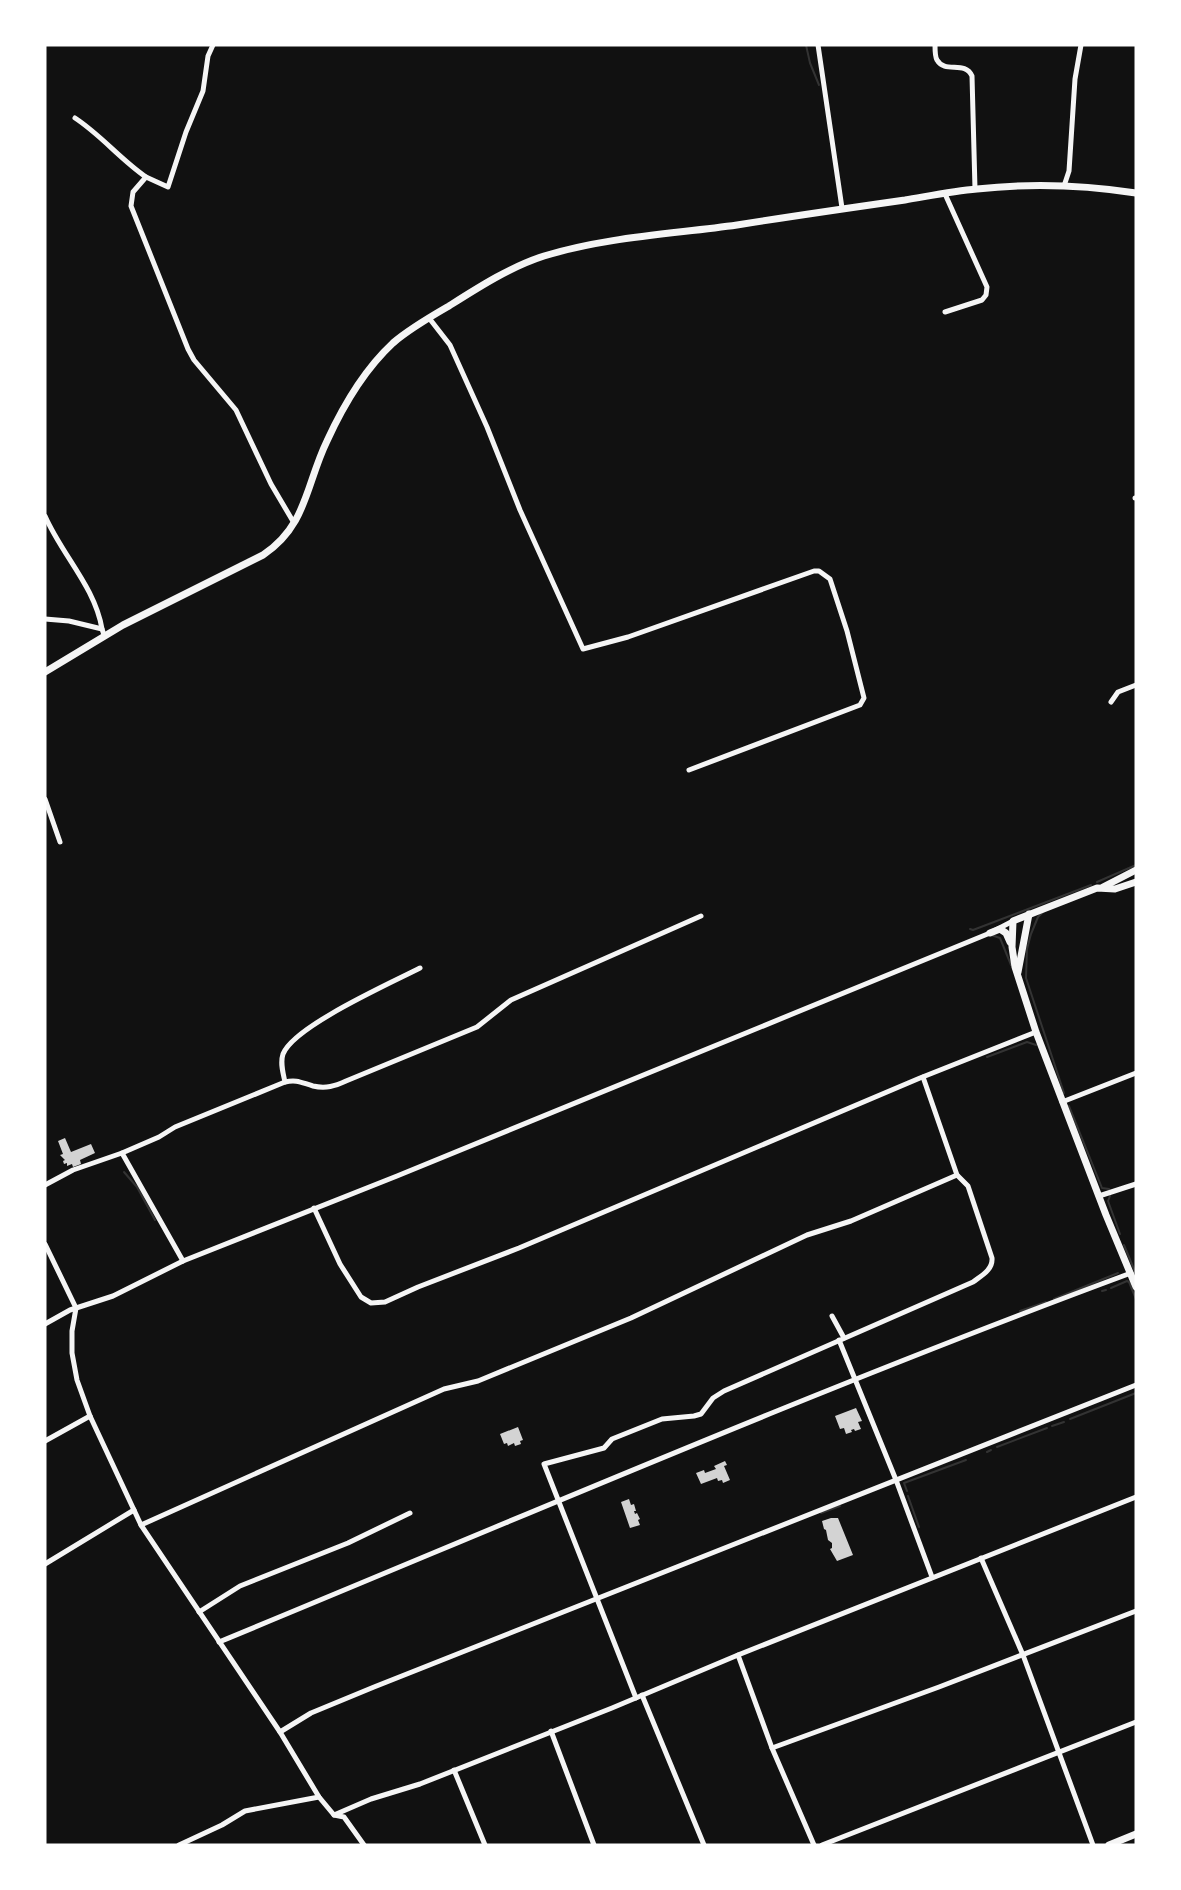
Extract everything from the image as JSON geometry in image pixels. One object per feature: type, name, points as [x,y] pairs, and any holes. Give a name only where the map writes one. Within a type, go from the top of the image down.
[{"type":"street","points":[[75,118],[94,132],[133,168],[168,187],[186,132],[203,91],[208,56],[213,45]]},
{"type":"street","points":[[818,45],[842,208]]},
{"type":"street","points":[[935,45],[936,60],[944,66],[965,68],[972,76],[975,189]]},
{"type":"street","points":[[1064,186],[1069,171],[1075,79],[1081,45]]},
{"type":"street","points":[[146,177],[133,192],[131,206],[188,349],[194,360],[236,410],[271,484],[294,523]]},
{"type":"street","points":[[45,672],[103,632],[263,555],[282,540],[308,496],[326,442],[352,396],[378,360],[393,344],[429,318],[503,273],[523,264],[572,248],[975,189],[1064,186],[1136,193]]},
{"type":"street","points":[[945,194],[987,287],[986,295],[982,300],[945,312]]},
{"type":"street","points":[[429,318],[450,345],[487,427],[520,510],[583,649],[628,637],[814,572],[819,572],[830,579],[847,631],[864,698],[860,705],[689,770]]},
{"type":"street","points":[[45,516],[96,604],[103,632]]},
{"type":"street","points":[[45,619],[69,621],[103,632]]},
{"type":"street","points":[[1111,702],[1118,692],[1136,685]]},
{"type":"street","points":[[45,799],[60,842]]},
{"type":"street","points":[[990,933],[1029,914],[1103,887],[1136,870]]},
{"type":"street","points":[[1103,887],[1115,889],[1136,882]]},
{"type":"street","points":[[1018,972],[1029,914]]},
{"type":"street","points":[[45,1185],[73,1170],[122,1153],[159,1137],[174,1127],[285,1082],[299,1080],[325,1088],[340,1084],[477,1027],[511,1000],[701,916]]},
{"type":"street","points":[[1013,921],[1012,947],[1015,967],[1036,1032],[1136,1287]]},
{"type":"street","points":[[45,1324],[76,1308],[113,1296],[183,1261],[397,1176],[1000,929],[1012,947]]},
{"type":"street","points":[[285,1082],[282,1067],[283,1054],[297,1035],[420,968]]},
{"type":"street","points":[[314,1208],[340,1264],[361,1297],[371,1303],[385,1302],[1036,1032]]},
{"type":"street","points":[[1062,1102],[1136,1073]]},
{"type":"street","points":[[636,1698],[544,1464],[602,1449],[612,1439],[662,1419],[701,1414],[716,1395],[973,1282],[987,1271],[993,1262],[968,1186],[957,1175],[923,1077]]},
{"type":"street","points":[[122,1153],[183,1261]]},
{"type":"street","points":[[141,1525],[444,1389],[478,1381],[631,1318],[807,1235],[851,1221],[957,1175]]},
{"type":"street","points":[[1099,1196],[1136,1184]]},
{"type":"street","points":[[45,1244],[76,1308],[72,1331],[73,1364],[90,1416],[141,1525],[280,1732],[319,1797],[334,1815],[344,1817],[364,1845]]},
{"type":"street","points":[[219,1642],[999,1322],[1131,1273]]},
{"type":"street","points":[[832,1316],[932,1577]]},
{"type":"street","points":[[280,1732],[311,1713],[340,1701],[1136,1386]]},
{"type":"street","points":[[45,1441],[90,1416]]},
{"type":"street","points":[[334,1815],[636,1698],[932,1577],[1136,1497]]},
{"type":"street","points":[[45,1564],[134,1510]]},
{"type":"street","points":[[199,1612],[240,1586],[348,1543],[410,1513]]},
{"type":"street","points":[[981,1558],[1023,1655],[1093,1845]]},
{"type":"street","points":[[772,1748],[1136,1611]]},
{"type":"street","points":[[738,1655],[772,1748],[814,1845]]},
{"type":"street","points":[[642,1695],[704,1845]]},
{"type":"street","points":[[822,1845],[1136,1722]]},
{"type":"street","points":[[551,1731],[594,1845]]},
{"type":"street","points":[[454,1770],[485,1845]]},
{"type":"street","points":[[179,1845],[222,1825],[245,1811],[319,1797]]},
{"type":"street","points":[[1109,1845],[1136,1834]]},
{"type":"building","points":[[65,1138],[71,1152],[91,1144],[95,1153],[80,1160],[81,1164],[73,1167],[72,1164],[67,1166],[60,1155],[63,1154],[58,1141]]},
{"type":"building","points":[[856,1408],[862,1421],[858,1422],[861,1429],[851,1430],[852,1432],[846,1434],[844,1428],[840,1429],[835,1416]]},
{"type":"building","points":[[518,1427],[523,1440],[520,1441],[521,1444],[515,1446],[514,1443],[508,1446],[507,1443],[504,1444],[500,1434]]},
{"type":"building","points":[[725,1461],[727,1465],[724,1466],[730,1480],[723,1483],[717,1478],[701,1484],[696,1473],[716,1469],[714,1466]]},
{"type":"building","points":[[629,1499],[631,1505],[634,1504],[635,1514],[637,1513],[640,1519],[638,1520],[640,1525],[630,1528],[621,1502]]},
{"type":"building","points":[[838,1518],[853,1555],[837,1561],[830,1549],[832,1543],[828,1540],[822,1521]]},
{"type":"waterway","points":[[806,45],[819,85]]},
{"type":"waterway","points":[[1097,882],[1136,865]]},
{"type":"waterway","points":[[970,929],[973,930],[1091,885]]},
{"type":"waterway","points":[[1044,911],[1038,917],[1031,934],[1027,949],[1026,978],[1064,1093]]},
{"type":"waterway","points":[[991,935],[1000,938],[1011,965]]},
{"type":"waterway","points":[[987,1057],[1027,1042],[1036,1045]]},
{"type":"waterway","points":[[1069,1106],[1102,1188],[1109,1189]]},
{"type":"waterway","points":[[124,1172],[137,1187],[155,1220]]},
{"type":"waterway","points":[[1110,1196],[1108,1201],[1120,1234]]},
{"type":"waterway","points":[[1124,1245],[1136,1274]]},
{"type":"waterway","points":[[1054,1299],[1118,1273]]},
{"type":"waterway","points":[[1111,1288],[1127,1281],[1136,1299]]},
{"type":"waterway","points":[[1102,1291],[1106,1290]]},
{"type":"waterway","points":[[1020,1311],[1046,1302]]},
{"type":"waterway","points":[[1070,1419],[1136,1393]]},
{"type":"waterway","points":[[1052,1426],[1064,1422]]},
{"type":"waterway","points":[[997,1447],[1047,1428]]},
{"type":"waterway","points":[[987,1452],[991,1450]]},
{"type":"waterway","points":[[907,1491],[904,1483],[966,1460]]},
{"type":"waterway","points":[[908,1496],[919,1527]]},
{"type":"waterway","points":[[821,1513],[840,1506]]}]
